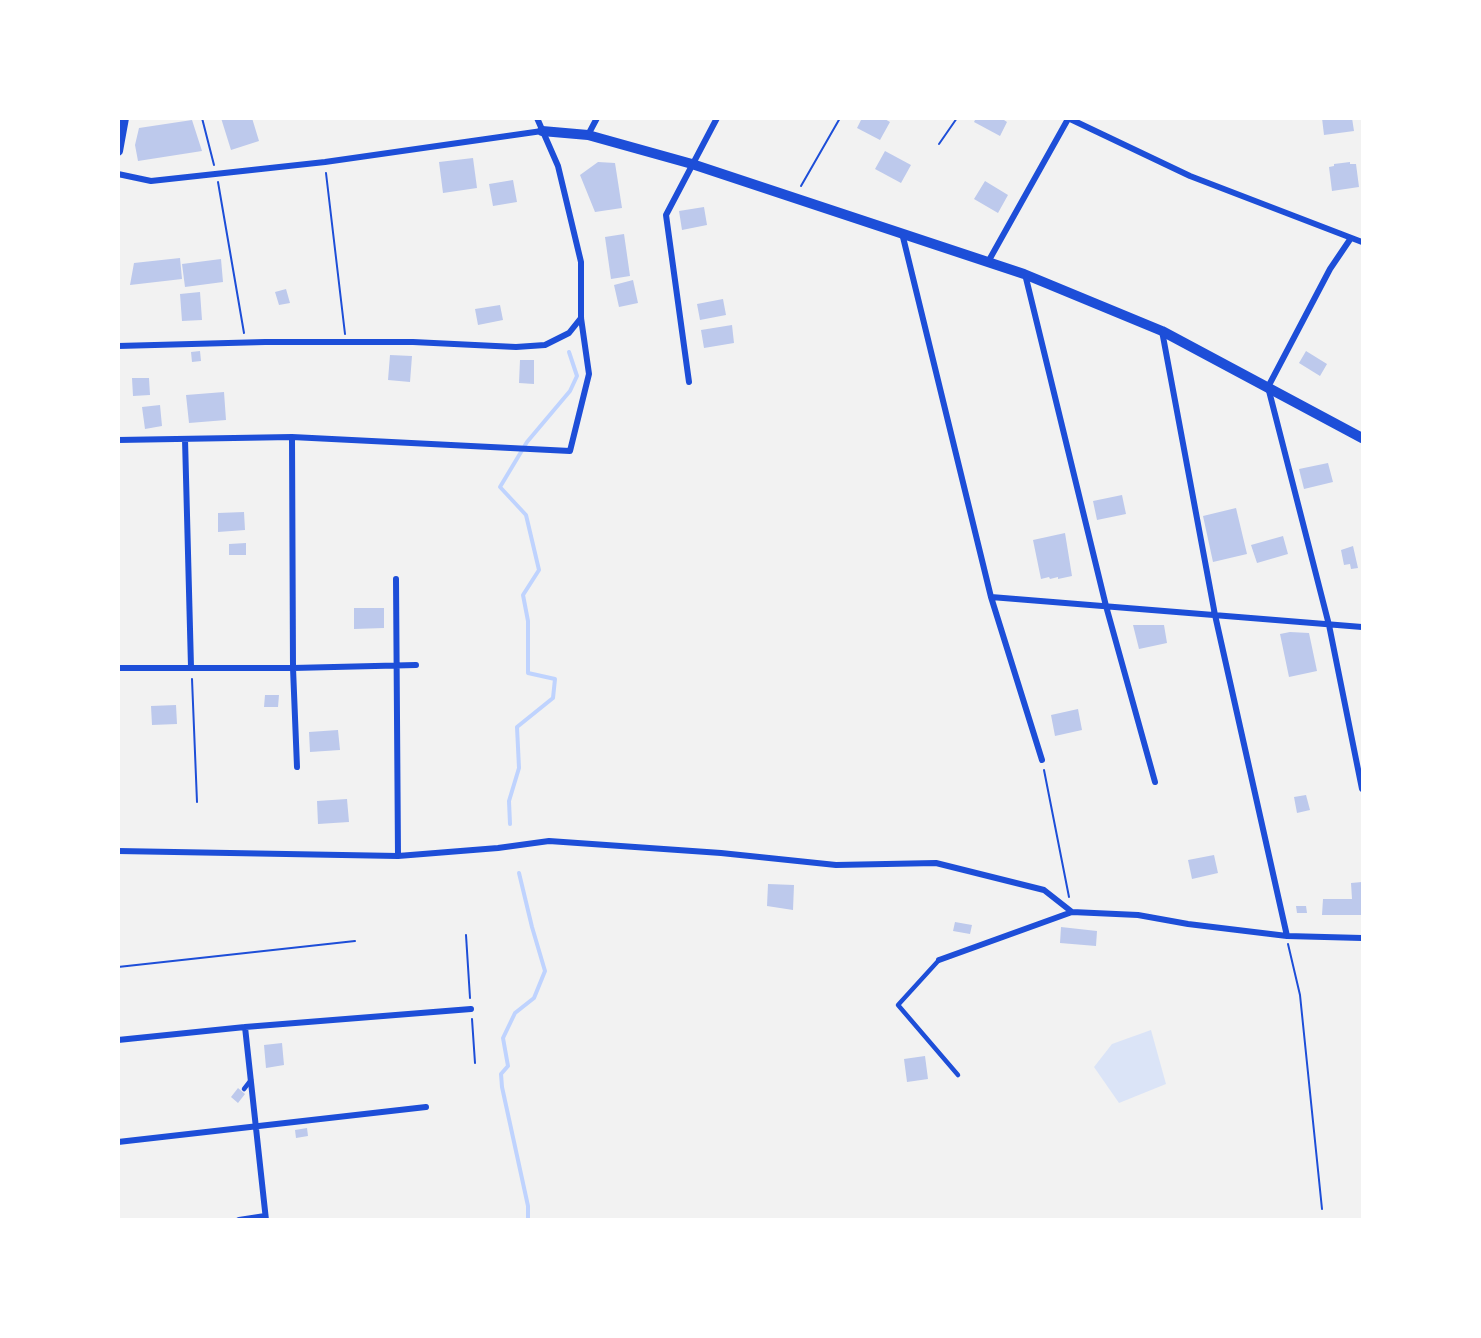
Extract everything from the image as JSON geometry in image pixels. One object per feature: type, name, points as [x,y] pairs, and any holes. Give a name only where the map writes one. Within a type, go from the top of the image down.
[{"type":"street","points":[[118,152],[124,118]]},
{"type":"street","points":[[118,440],[292,437],[570,451],[589,374],[581,318],[581,262],[558,166],[537,118]]},
{"type":"street","points":[[588,135],[597,118]]},
{"type":"street","points":[[689,382],[666,215],[717,118]]},
{"type":"street","points":[[988,262],[1068,119],[1190,176],[1362,242]]},
{"type":"street","points":[[118,174],[151,181],[325,162],[542,131],[588,135],[692,164],[1024,274],[1162,332],[1362,438]]},
{"type":"street","points":[[902,233],[991,597],[1042,760]]},
{"type":"street","points":[[1351,238],[1330,269],[1268,387],[1329,625],[1362,789]]},
{"type":"street","points":[[1024,274],[1106,606],[1155,782]]},
{"type":"street","points":[[118,346],[413,342],[516,347],[545,345],[569,333],[581,318]]},
{"type":"street","points":[[1162,332],[1215,615],[1287,936]]},
{"type":"street","points":[[292,437],[293,668],[297,767]]},
{"type":"street","points":[[185,439],[191,667]]},
{"type":"street","points":[[396,579],[398,856]]},
{"type":"street","points":[[991,597],[1362,627]]},
{"type":"street","points":[[118,668],[416,665]]},
{"type":"street","points":[[118,851],[398,856],[498,848],[549,841],[721,853],[837,865],[936,863],[1044,890],[1072,912]]},
{"type":"street","points":[[939,960],[1072,912],[1138,915],[1188,924],[1287,936],[1362,938]]},
{"type":"street","points":[[118,1040],[245,1027],[471,1009]]},
{"type":"street","points":[[239,1220],[266,1218],[245,1027]]},
{"type":"street","points":[[118,1142],[426,1107]]},
{"type":"lane","points":[[939,960],[898,1005],[958,1075]]},
{"type":"lane","points":[[244,1089],[251,1080]]},
{"type":"path","points":[[202,118],[217,173],[246,343]]},
{"type":"path","points":[[795,198],[840,118]]},
{"type":"path","points":[[939,144],[957,118]]},
{"type":"path","points":[[325,162],[346,340]]},
{"type":"path","points":[[191,667],[197,802]]},
{"type":"path","points":[[1042,760],[1072,912]]},
{"type":"path","points":[[1287,936],[1300,995],[1322,1209]]},
{"type":"path","points":[[118,967],[355,941]]},
{"type":"shaded area","points":[[1151,1030],[1166,1084],[1119,1103],[1094,1067],[1112,1044]]},
{"type":"building","points":[[221,118],[252,118],[259,141],[231,150]]},
{"type":"building","points":[[862,118],[883,118],[890,122],[880,140],[857,128]]},
{"type":"building","points":[[976,118],[1001,118],[1007,122],[1000,136],[974,122]]},
{"type":"building","points":[[1322,118],[1352,118],[1354,131],[1324,135]]},
{"type":"building","points":[[192,120],[202,151],[138,161],[135,145],[139,128]]},
{"type":"building","points":[[885,151],[911,165],[901,183],[875,169]]},
{"type":"building","points":[[473,158],[477,188],[443,193],[439,162]]},
{"type":"building","points":[[598,162],[615,163],[622,208],[595,212],[580,175]]},
{"type":"building","points":[[1350,162],[1350,164],[1356,164],[1359,187],[1332,191],[1329,167]]},
{"type":"building","points":[[513,180],[517,202],[493,206],[489,184]]},
{"type":"building","points":[[985,181],[1008,195],[998,213],[974,199]]},
{"type":"building","points":[[704,207],[707,225],[682,230],[679,211]]},
{"type":"building","points":[[624,234],[630,276],[611,279],[605,237]]},
{"type":"building","points":[[180,258],[182,279],[130,285],[134,263]]},
{"type":"building","points":[[221,259],[223,282],[185,287],[182,264]]},
{"type":"building","points":[[633,280],[638,303],[619,307],[614,285]]},
{"type":"building","points":[[286,289],[290,303],[279,305],[275,292]]},
{"type":"building","points":[[200,292],[202,320],[182,321],[180,294]]},
{"type":"building","points":[[723,299],[726,315],[700,320],[697,304]]},
{"type":"building","points":[[500,305],[503,320],[478,325],[475,309]]},
{"type":"building","points":[[732,325],[734,343],[704,348],[701,330]]},
{"type":"building","points":[[200,351],[201,361],[192,362],[191,352]]},
{"type":"building","points":[[1306,351],[1327,364],[1320,376],[1299,363]]},
{"type":"building","points":[[390,355],[412,356],[410,382],[388,380]]},
{"type":"building","points":[[520,360],[534,360],[534,384],[519,383]]},
{"type":"building","points":[[132,378],[149,378],[150,395],[133,396]]},
{"type":"building","points":[[224,392],[226,420],[189,423],[186,395]]},
{"type":"building","points":[[160,405],[162,426],[145,429],[142,407]]},
{"type":"building","points":[[1328,463],[1333,482],[1304,489],[1299,469]]},
{"type":"building","points":[[1122,495],[1126,514],[1097,520],[1093,501]]},
{"type":"building","points":[[1236,508],[1247,554],[1213,562],[1203,516]]},
{"type":"building","points":[[244,512],[245,530],[218,532],[218,513]]},
{"type":"building","points":[[1065,533],[1072,576],[1041,579],[1033,540]]},
{"type":"building","points":[[1283,536],[1288,554],[1257,563],[1251,545]]},
{"type":"building","points":[[246,543],[246,555],[229,555],[229,544]]},
{"type":"building","points":[[1353,546],[1358,568],[1351,569],[1350,564],[1344,565],[1341,550]]},
{"type":"building","points":[[354,608],[384,608],[384,628],[354,629]]},
{"type":"building","points":[[1133,625],[1164,625],[1167,643],[1139,649]]},
{"type":"building","points":[[1309,633],[1317,671],[1289,677],[1280,634]]},
{"type":"building","points":[[265,695],[279,695],[278,707],[264,707]]},
{"type":"building","points":[[176,705],[177,724],[152,725],[151,706]]},
{"type":"building","points":[[1078,709],[1082,730],[1055,736],[1051,715]]},
{"type":"building","points":[[338,730],[340,750],[310,752],[309,732]]},
{"type":"building","points":[[1306,795],[1310,810],[1297,813],[1294,797]]},
{"type":"building","points":[[347,799],[349,822],[318,824],[317,801]]},
{"type":"building","points":[[1214,855],[1218,873],[1192,879],[1188,860]]},
{"type":"building","points":[[1362,882],[1362,915],[1322,915],[1323,899],[1352,899],[1351,883]]},
{"type":"building","points":[[768,884],[794,885],[793,910],[767,906]]},
{"type":"building","points":[[1296,906],[1306,906],[1307,913],[1297,913]]},
{"type":"building","points":[[955,922],[972,925],[970,934],[953,931]]},
{"type":"building","points":[[1061,927],[1097,931],[1096,946],[1060,943]]},
{"type":"building","points":[[282,1043],[284,1065],[266,1068],[264,1045]]},
{"type":"building","points":[[925,1056],[928,1079],[907,1082],[904,1059]]},
{"type":"building","points":[[238,1088],[245,1094],[238,1103],[231,1097]]},
{"type":"building","points":[[307,1128],[308,1136],[296,1138],[295,1130]]},
{"type":"waterway","points":[[510,824],[509,801],[519,768],[517,727],[553,698],[555,679],[528,673],[528,621],[523,595],[539,570],[526,515],[500,487],[527,442],[570,391],[577,376],[569,352]]},
{"type":"waterway","points":[[519,873],[545,971],[534,998],[515,1013],[503,1038],[508,1066],[501,1074],[502,1087],[528,1206],[528,1220]]}]
